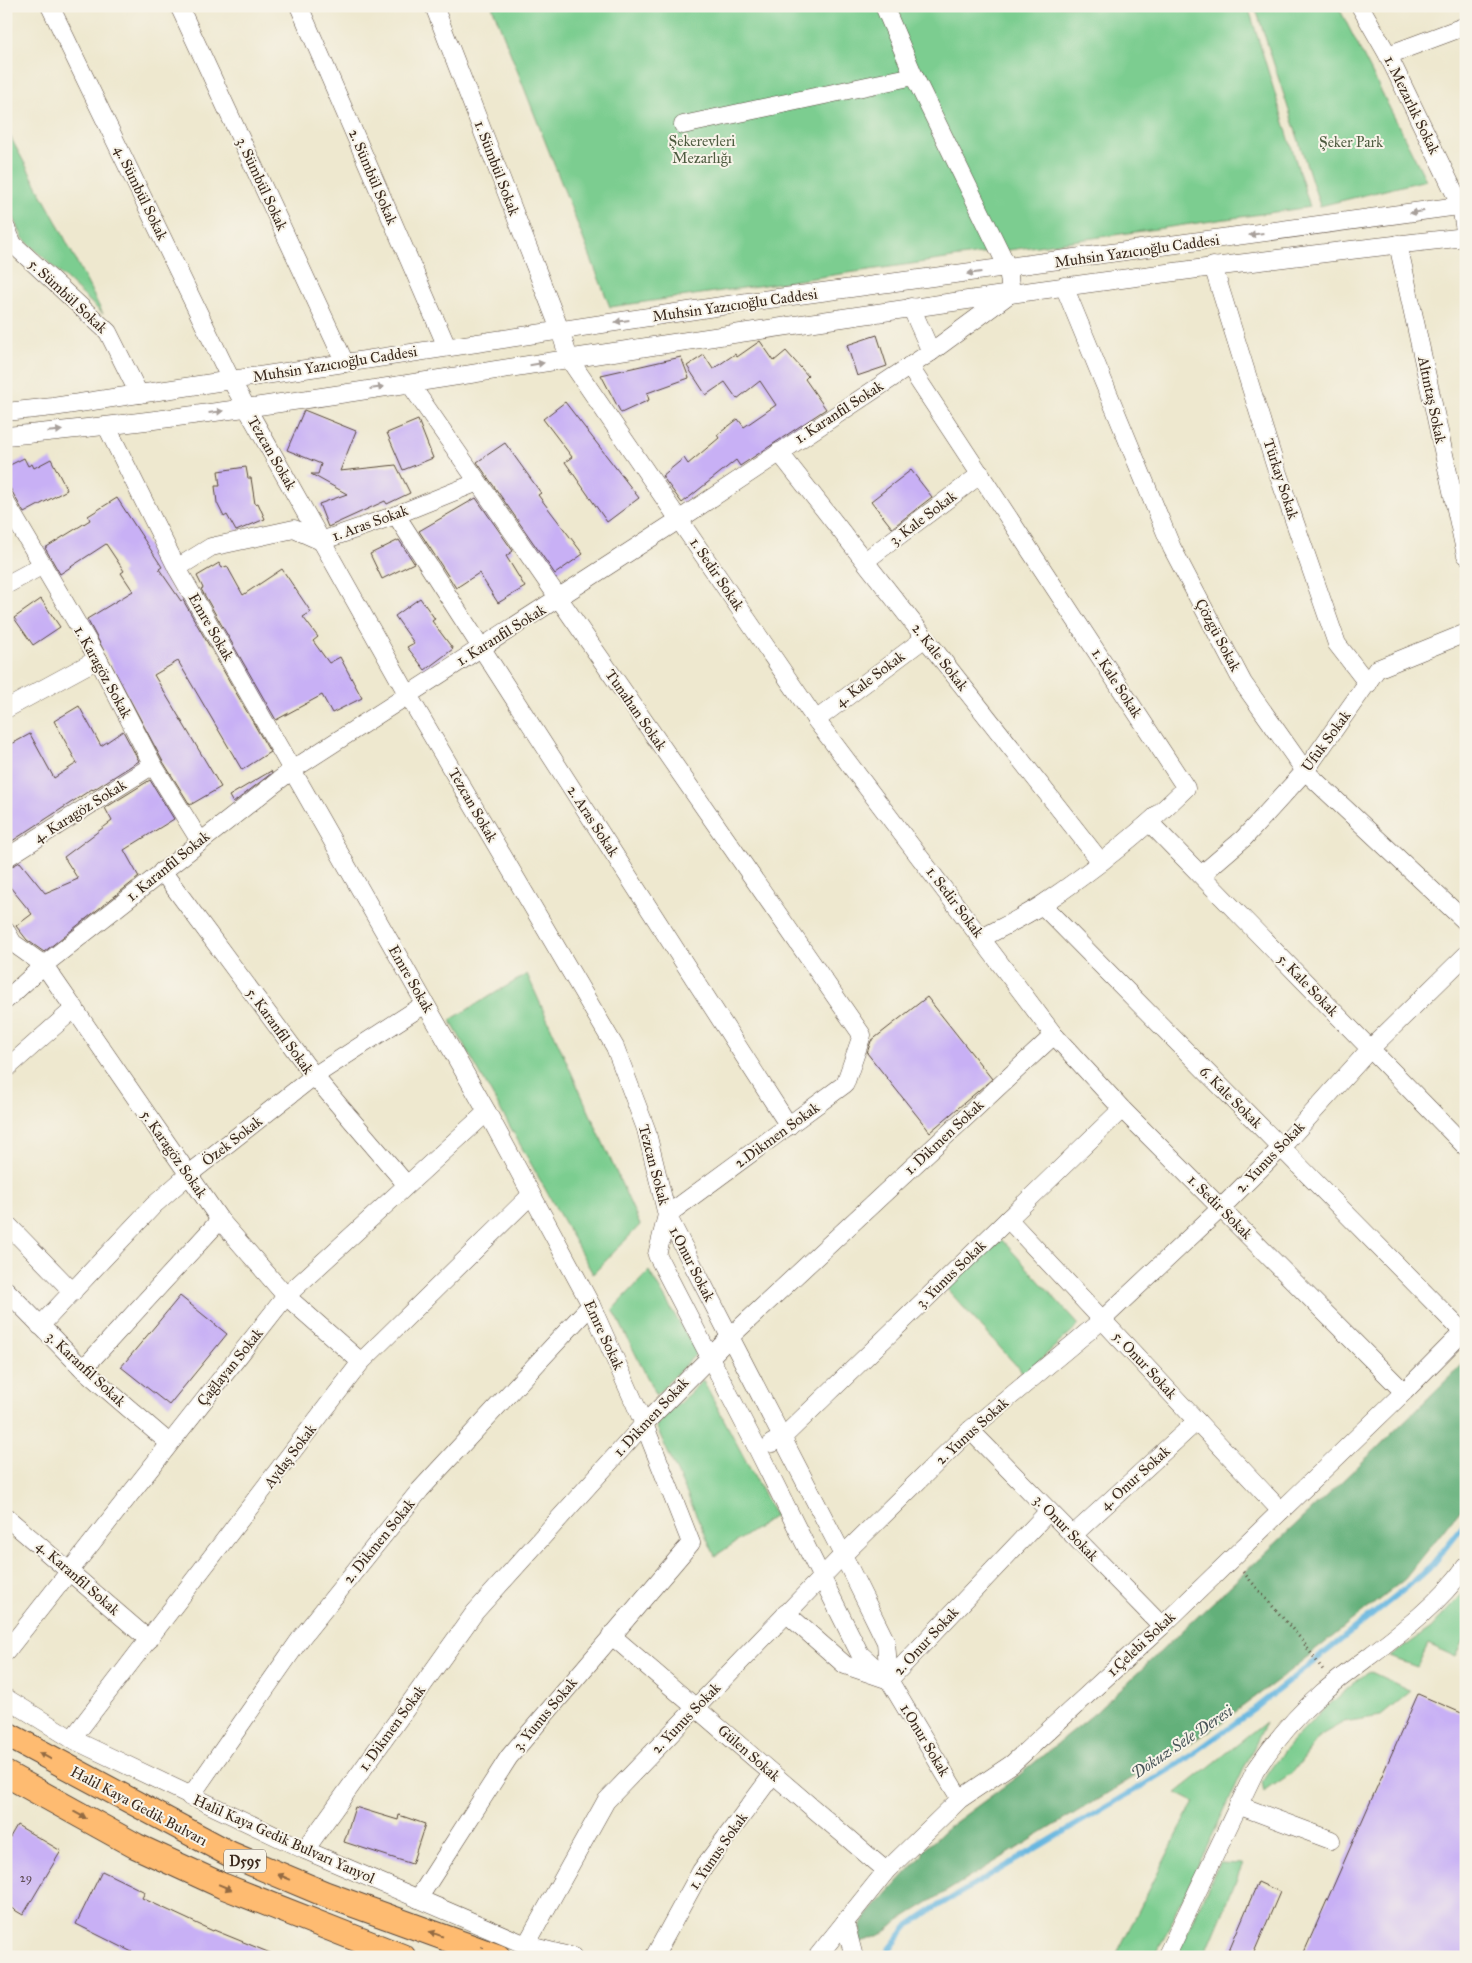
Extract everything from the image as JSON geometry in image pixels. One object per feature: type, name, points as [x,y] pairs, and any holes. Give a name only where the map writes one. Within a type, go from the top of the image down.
[{"type":"highway","name":"Halil Kaya Gedik Bulvarı","points":[[6,1734],[230,1854],[325,1894],[491,1950]]},
{"type":"highway","name":"D595","points":[[6,1774],[136,1846],[368,1951],[403,1957]]},
{"type":"street","name":"4. Sümbül Sokak","points":[[50,6],[246,408]]},
{"type":"street","name":"3. Sümbül Sokak","points":[[179,6],[345,363]]},
{"type":"street","name":"2. Sümbül Sokak","points":[[300,6],[447,347]]},
{"type":"street","name":"1. Sümbül Sokak","points":[[434,6],[560,330],[569,359]]},
{"type":"street","points":[[884,6],[914,76],[1008,268],[1012,293]]},
{"type":"street","name":"1. Mezarlık Sokak","points":[[1360,6],[1388,55],[1463,206],[1466,237]]},
{"type":"street","points":[[1388,55],[1466,26]]},
{"type":"street","points":[[683,125],[914,76]]},
{"type":"street","name":"Muhsin Yazıcıoğlu Caddesi","points":[[6,412],[53,407],[560,330],[1463,206]]},
{"type":"street","name":"5. Sümbül Sokak","points":[[6,228],[10,246],[108,332],[139,394]]},
{"type":"street","name":"Muhsin Yazıcıoğlu Caddesi","points":[[6,436],[107,427],[246,408],[1012,293],[1213,266],[1466,237]]},
{"type":"street","name":"Altıntaş Sokak","points":[[1398,244],[1466,555]]},
{"type":"street","name":"Türkay Sokak","points":[[1213,266],[1275,465],[1337,644],[1368,684]]},
{"type":"street","name":"Çözgü Sokak","points":[[1064,286],[1172,548],[1243,683],[1305,771],[1463,915]]},
{"type":"street","name":"1. Karanfil Sokak","points":[[6,1000],[44,965],[292,770],[680,519],[931,352],[1012,293]]},
{"type":"street","points":[[911,307],[931,352]]},
{"type":"street","name":"1. Sedir Sokak","points":[[569,359],[816,720],[1054,1035],[1122,1109],[1404,1392]]},
{"type":"street","name":"1. Kale Sokak","points":[[909,366],[1186,788],[1150,823],[1101,862],[1042,905],[982,938]]},
{"type":"street","name":"Tunahan Sokak","points":[[410,384],[862,1035]]},
{"type":"street","name":"Tezcan Sokak","points":[[246,408],[408,695],[614,1047],[646,1129],[667,1215]]},
{"type":"street","name":"Emre Sokak","points":[[107,427],[177,568],[487,1112],[591,1305],[644,1424],[691,1543]]},
{"type":"street","name":"2. Kale Sokak","points":[[779,452],[1101,862]]},
{"type":"street","name":"3. Kale Sokak","points":[[865,561],[980,474]]},
{"type":"street","name":"1. Aras Sokak","points":[[177,568],[211,547],[294,529],[321,541],[396,515],[478,482]]},
{"type":"street","name":"1. Karagöz Sokak","points":[[6,503],[98,659],[153,765],[200,841]]},
{"type":"street","name":"2. Aras Sokak","points":[[396,515],[789,1126]]},
{"type":"street","points":[[6,585],[43,565]]},
{"type":"street","name":"Ufuk Sokak","points":[[1202,875],[1244,838],[1305,771],[1377,669],[1466,634]]},
{"type":"street","name":"4. Kale Sokak","points":[[816,720],[925,638]]},
{"type":"street","points":[[6,709],[98,659]]},
{"type":"street","name":"4. Karagöz Sokak","points":[[6,858],[153,765]]},
{"type":"street","name":"5. Kale Sokak","points":[[1150,823],[1466,1147]]},
{"type":"street","name":"5. Karanfil Sokak","points":[[162,871],[314,1076],[406,1184]]},
{"type":"street","name":"6. Kale Sokak","points":[[1042,905],[1464,1331]]},
{"type":"street","name":"5. Karagöz Sokak","points":[[6,931],[14,943],[44,965],[220,1220],[286,1296],[361,1362]]},
{"type":"street","name":"2. Yunus Sokak","points":[[526,1946],[606,1801],[843,1554],[970,1430],[1102,1320],[1221,1208],[1281,1148],[1370,1049],[1466,955]]},
{"type":"street","name":"Özek Sokak","points":[[40,1326],[154,1205],[188,1175],[314,1076],[425,1004]]},
{"type":"street","points":[[6,1069],[75,1008]]},
{"type":"street","name":"2.Dikmen Sokak","points":[[667,1215],[846,1084],[862,1035]]},
{"type":"street","name":"1. Dikmen Sokak","points":[[305,1850],[475,1612],[644,1424],[730,1336],[1054,1035]]},
{"type":"street","name":"3. Yunus Sokak","points":[[758,1450],[781,1438],[1122,1109]]},
{"type":"street","name":"Çağlayan Sokak","points":[[6,1652],[286,1296],[406,1184],[487,1112]]},
{"type":"street","name":"Aydaş Sokak","points":[[72,1739],[361,1362],[531,1195]]},
{"type":"street","name":"1.Onur Sokak","points":[[667,1215],[781,1438],[843,1554],[886,1642],[889,1680]]},
{"type":"street","name":"1.Onur Sokak","points":[[667,1215],[656,1255],[758,1450],[860,1654],[889,1680],[960,1799]]},
{"type":"street","name":"5. Onur Sokak","points":[[1008,1219],[1281,1511]]},
{"type":"street","points":[[83,1369],[220,1220]]},
{"type":"street","points":[[6,1223],[73,1292]]},
{"type":"street","name":"3. Karanfil Sokak","points":[[6,1290],[83,1369],[169,1443]]},
{"type":"street","name":"2. Dikmen Sokak","points":[[190,1797],[301,1638],[420,1490],[591,1305]]},
{"type":"street","name":"1.Çelebi Sokak","points":[[817,1957],[886,1871],[960,1799],[1012,1764],[1162,1626],[1404,1392],[1464,1331]]},
{"type":"street","name":"4. Onur Sokak","points":[[1073,1535],[1197,1421]]},
{"type":"street","name":"3. Onur Sokak","points":[[970,1430],[1162,1626]]},
{"type":"street","name":"2. Onur Sokak","points":[[786,1613],[845,1665],[889,1680],[1049,1511]]},
{"type":"street","name":"4. Karanfil Sokak","points":[[6,1517],[149,1640]]},
{"type":"street","name":"3. Yunus Sokak","points":[[418,1899],[509,1758],[611,1635],[691,1543]]},
{"type":"street","points":[[1166,1957],[1174,1936],[1255,1771],[1272,1745],[1333,1685],[1434,1604],[1466,1566]]},
{"type":"street","name":"Gülen Sokak","points":[[611,1635],[886,1871]]},
{"type":"street","name":"Halil Kaya Gedik Bulvarı Yanyol","points":[[6,1698],[72,1739],[190,1797],[305,1850],[526,1946],[573,1957]]},
{"type":"street","name":"1. Yunus Sokak","points":[[654,1957],[701,1871],[773,1774]]},
{"type":"street","points":[[1238,1805],[1331,1840]]},
{"type":"street","points":[[829,1957],[845,1922]]},
{"type":"street","points":[[845,1922],[854,1957]]},
{"type":"street","points":[[1160,1957],[1174,1936]]},
{"type":"path","points":[[1232,1558],[1301,1639],[1333,1685]]},
{"type":"path","points":[[479,1957],[491,1950]]},
{"type":"green space","name":"Şekerevleri Mezarlığı","points":[[492,6],[1248,6],[1310,207],[610,307]]},
{"type":"green space","name":"Şeker Park","points":[[1255,6],[1338,6],[1426,180],[1320,206]]},
{"type":"green space","points":[[6,129],[56,221],[103,314],[23,238],[6,200]]},
{"type":"green space","points":[[527,974],[640,1225],[593,1274],[450,1020]]},
{"type":"green space","points":[[1002,1240],[1079,1325],[1024,1374],[947,1289]]},
{"type":"green space","points":[[649,1271],[697,1353],[656,1395],[613,1309]]},
{"type":"green space","points":[[1466,1361],[1466,1502],[1405,1579],[1277,1681],[1211,1730],[898,1921],[885,1932],[860,1942],[861,1925],[870,1912],[922,1856],[924,1850],[949,1827],[1018,1776],[1096,1712],[1375,1450]]},
{"type":"green space","points":[[703,1380],[775,1516],[715,1556],[656,1426]]},
{"type":"green space","points":[[1466,1590],[1466,1636],[1456,1657],[1428,1644],[1417,1667],[1390,1657],[1431,1628]]},
{"type":"green space","points":[[1369,1671],[1411,1691],[1381,1716],[1344,1722],[1321,1735],[1293,1772],[1264,1792],[1262,1782],[1297,1736]]},
{"type":"green space","points":[[1266,1722],[1155,1957],[1115,1957],[1194,1802],[1176,1793]]},
{"type":"green space","points":[[1219,1863],[1243,1864],[1204,1957],[1176,1957]]},
{"type":"building","points":[[877,335],[887,366],[857,376],[847,345]]},
{"type":"building","points":[[760,341],[774,361],[786,351],[808,376],[805,379],[826,409],[740,466],[736,460],[682,503],[662,476],[684,458],[688,464],[719,438],[717,435],[738,419],[744,427],[776,405],[760,381],[737,399],[725,382],[706,395],[687,366],[704,355],[713,369],[735,354],[737,357]]},
{"type":"building","points":[[681,357],[689,378],[647,393],[649,400],[621,413],[601,375]]},
{"type":"building","points":[[565,402],[639,498],[607,522],[565,462],[572,457],[543,419]]},
{"type":"building","points":[[304,410],[356,431],[340,471],[396,465],[410,493],[387,504],[385,501],[328,527],[319,504],[347,494],[311,474],[318,474],[321,464],[287,450]]},
{"type":"building","points":[[418,420],[433,458],[403,470],[387,433]]},
{"type":"building","points":[[505,443],[541,493],[538,495],[583,554],[555,574],[477,462]]},
{"type":"building","points":[[24,458],[28,466],[32,464],[34,468],[51,459],[67,490],[24,513],[6,481],[6,467]]},
{"type":"building","points":[[246,467],[248,478],[251,478],[255,504],[258,503],[265,519],[236,531],[227,515],[224,517],[217,503],[215,486],[220,486],[218,471]]},
{"type":"building","points":[[911,470],[932,497],[892,528],[871,501]]},
{"type":"building","points":[[117,498],[162,567],[159,569],[181,601],[183,600],[270,752],[242,770],[178,661],[154,675],[221,787],[190,805],[162,760],[87,619],[133,591],[121,573],[124,571],[106,544],[60,574],[45,548],[90,520],[88,516]]},
{"type":"building","points":[[476,498],[513,551],[506,556],[525,587],[498,603],[479,573],[456,588],[419,531]]},
{"type":"building","points":[[399,540],[414,563],[382,579],[370,554]]},
{"type":"building","points":[[219,563],[222,568],[227,566],[243,595],[282,569],[311,612],[303,617],[318,637],[313,641],[329,663],[340,657],[362,698],[332,713],[322,695],[276,720],[201,589],[203,588],[197,576]]},
{"type":"building","points":[[420,598],[435,619],[432,621],[453,649],[425,670],[407,647],[414,643],[395,616]]},
{"type":"building","points":[[41,599],[60,627],[33,645],[14,618]]},
{"type":"building","points":[[79,706],[101,746],[123,731],[139,761],[6,845],[6,747],[30,734],[54,778],[77,763],[54,721]]},
{"type":"building","points":[[271,771],[272,773],[233,803],[229,796]]},
{"type":"building","points":[[150,780],[174,819],[124,850],[139,877],[44,952],[27,940],[16,926],[32,914],[6,882],[6,869],[20,862],[45,893],[78,879],[64,857],[112,821],[105,808]]},
{"type":"building","points":[[927,997],[992,1079],[930,1132],[867,1053],[871,1041]]},
{"type":"building","points":[[180,1296],[227,1334],[169,1405],[121,1367]]},
{"type":"building","points":[[1418,1694],[1466,1715],[1466,1957],[1302,1957]]},
{"type":"building","points":[[355,1807],[398,1820],[399,1815],[425,1824],[412,1864],[344,1842]]},
{"type":"building","points":[[17,1825],[61,1851],[23,1915],[6,1905],[6,1844]]},
{"type":"building","points":[[102,1871],[145,1892],[142,1898],[213,1931],[280,1957],[132,1957],[134,1953],[76,1924]]},
{"type":"building","points":[[1258,1882],[1280,1892],[1252,1957],[1226,1957]]},
{"type":"waterway","name":"Dokuz Sele Deresi","points":[[889,1950],[909,1925],[928,1912],[1179,1764],[1253,1710],[1430,1567],[1466,1522]]}]
